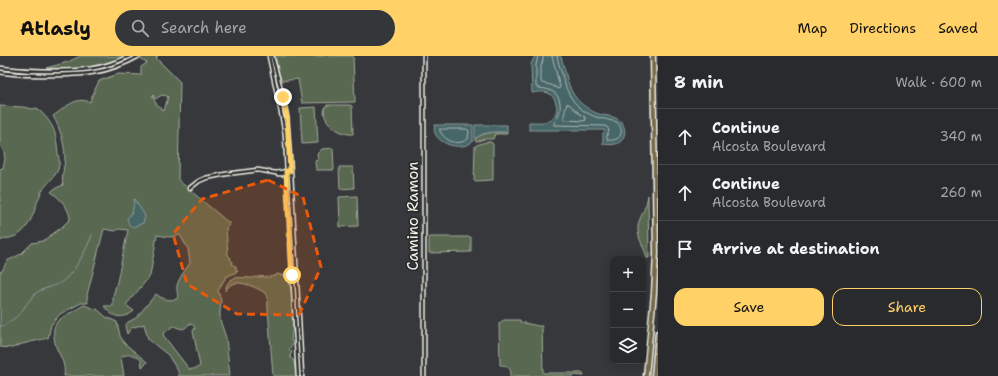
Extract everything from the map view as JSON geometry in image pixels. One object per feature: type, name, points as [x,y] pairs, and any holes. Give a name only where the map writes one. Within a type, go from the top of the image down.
[{"type":"highway","points":[[646,376],[653,306],[656,253],[654,75],[652,56]]},
{"type":"highway","points":[[654,376],[658,333]]},
{"type":"main road","points":[[0,68],[31,71],[84,70],[107,66],[130,56]]},
{"type":"main road","points":[[0,72],[35,75],[84,74],[108,70],[139,56]]},
{"type":"main road","points":[[269,56],[282,117],[284,134],[298,376]]},
{"type":"main road","points":[[272,56],[287,118],[302,376]]},
{"type":"main road","name":"Camino Ramon","points":[[424,56],[424,376]]},
{"type":"main road","points":[[190,188],[206,178],[226,174],[258,170],[276,173],[291,172]]},
{"type":"highlighted area","points":[[268,180],[303,197],[321,267],[299,315],[237,314],[187,284],[173,234],[202,199]]},
{"type":"green space","points":[[80,56],[125,56],[102,65],[82,69],[46,68],[68,62]]},
{"type":"green space","points":[[144,56],[158,56],[156,58],[180,82],[178,180],[230,224],[226,228],[228,255],[233,262],[232,264],[237,267],[235,269],[238,271],[226,277],[218,291],[221,299],[220,320],[226,338],[230,376],[179,376],[178,371],[168,355],[148,339],[144,324],[131,328],[127,334],[125,326],[128,322],[136,318],[156,294],[166,299],[177,299],[178,283],[190,263],[188,249],[180,235],[170,237],[157,235],[150,276],[126,305],[134,311],[122,317],[114,315],[104,306],[113,306],[113,296],[128,230],[119,229],[115,231],[104,229],[87,295],[88,303],[81,303],[60,314],[51,325],[48,338],[12,348],[0,347],[0,272],[7,261],[21,254],[32,243],[43,241],[70,219],[70,215],[64,204],[51,192],[63,185],[62,178],[65,156],[64,146],[58,125],[53,116],[66,106],[75,102],[90,102],[99,81],[118,74],[141,75],[141,67],[147,63],[139,58]],"holes":[[[153,95],[155,99],[162,95],[168,97],[164,111],[157,105]],[[189,324],[193,325],[195,328],[193,331],[200,366],[191,369],[189,369],[163,335],[173,326],[183,329]]]},
{"type":"green space","points":[[275,56],[353,56],[355,102],[302,103],[298,79],[281,81]]},
{"type":"green space","points":[[327,105],[352,106],[353,134],[342,132],[331,125],[327,120],[324,110]]},
{"type":"green space","points":[[0,106],[33,109],[37,108],[53,128],[59,163],[56,174],[42,191],[32,218],[26,228],[16,236],[0,241],[0,169],[3,168],[5,159],[4,152],[0,145]]},
{"type":"green space","points":[[316,107],[318,143],[302,144],[300,108]]},
{"type":"green space","points":[[495,132],[507,132],[507,134],[495,134],[493,139],[484,139],[476,142],[475,139],[480,136]]},
{"type":"green space","points":[[491,142],[493,144],[493,180],[474,181],[475,146]]},
{"type":"green space","points":[[333,148],[334,170],[316,170],[315,161],[318,160],[317,154],[322,149]]},
{"type":"green space","points":[[339,167],[353,167],[354,188],[340,189]]},
{"type":"green space","points":[[648,195],[649,258],[647,258],[638,228]]},
{"type":"green space","points":[[357,196],[358,226],[340,227],[339,197]]},
{"type":"green space","points":[[429,237],[471,237],[471,252],[429,253]]},
{"type":"green space","points":[[277,274],[285,276],[289,282],[291,290],[293,324],[291,341],[293,344],[289,350],[292,351],[290,357],[294,361],[296,376],[273,376],[267,295],[254,287],[240,283],[235,283],[229,286],[225,291],[229,282],[235,278],[268,277],[275,276]]},
{"type":"green space","points":[[84,305],[97,309],[106,317],[117,322],[120,336],[124,343],[147,362],[145,365],[142,367],[141,360],[136,356],[127,355],[121,357],[124,376],[64,376],[64,365],[56,348],[54,328],[57,322],[66,315]]},
{"type":"green space","points":[[504,320],[520,320],[520,322],[542,326],[543,373],[583,373],[584,376],[509,376],[511,372],[509,368],[500,365],[499,323]]},
{"type":"water","points":[[535,56],[560,56],[573,94],[585,107],[593,112],[620,120],[625,133],[623,139],[618,143],[609,145],[603,144],[604,130],[529,130],[529,122],[541,122],[552,119],[555,116],[557,107],[552,95],[542,92],[532,93],[531,64]]},
{"type":"water","points":[[435,125],[473,125],[473,141],[467,145],[461,146],[447,144],[441,141],[437,136],[434,131]]},
{"type":"water","points":[[475,125],[507,125],[507,132],[486,133],[475,139]]},
{"type":"water","points":[[134,199],[145,217],[143,223],[133,227],[129,224],[127,218],[132,212]]},
{"type":"waterway","points":[[0,327],[18,315],[40,290],[58,284],[69,276],[87,248],[92,235]]},
{"type":"route","points":[[283,97],[287,118],[290,169],[290,171],[286,171],[292,275]]}]
